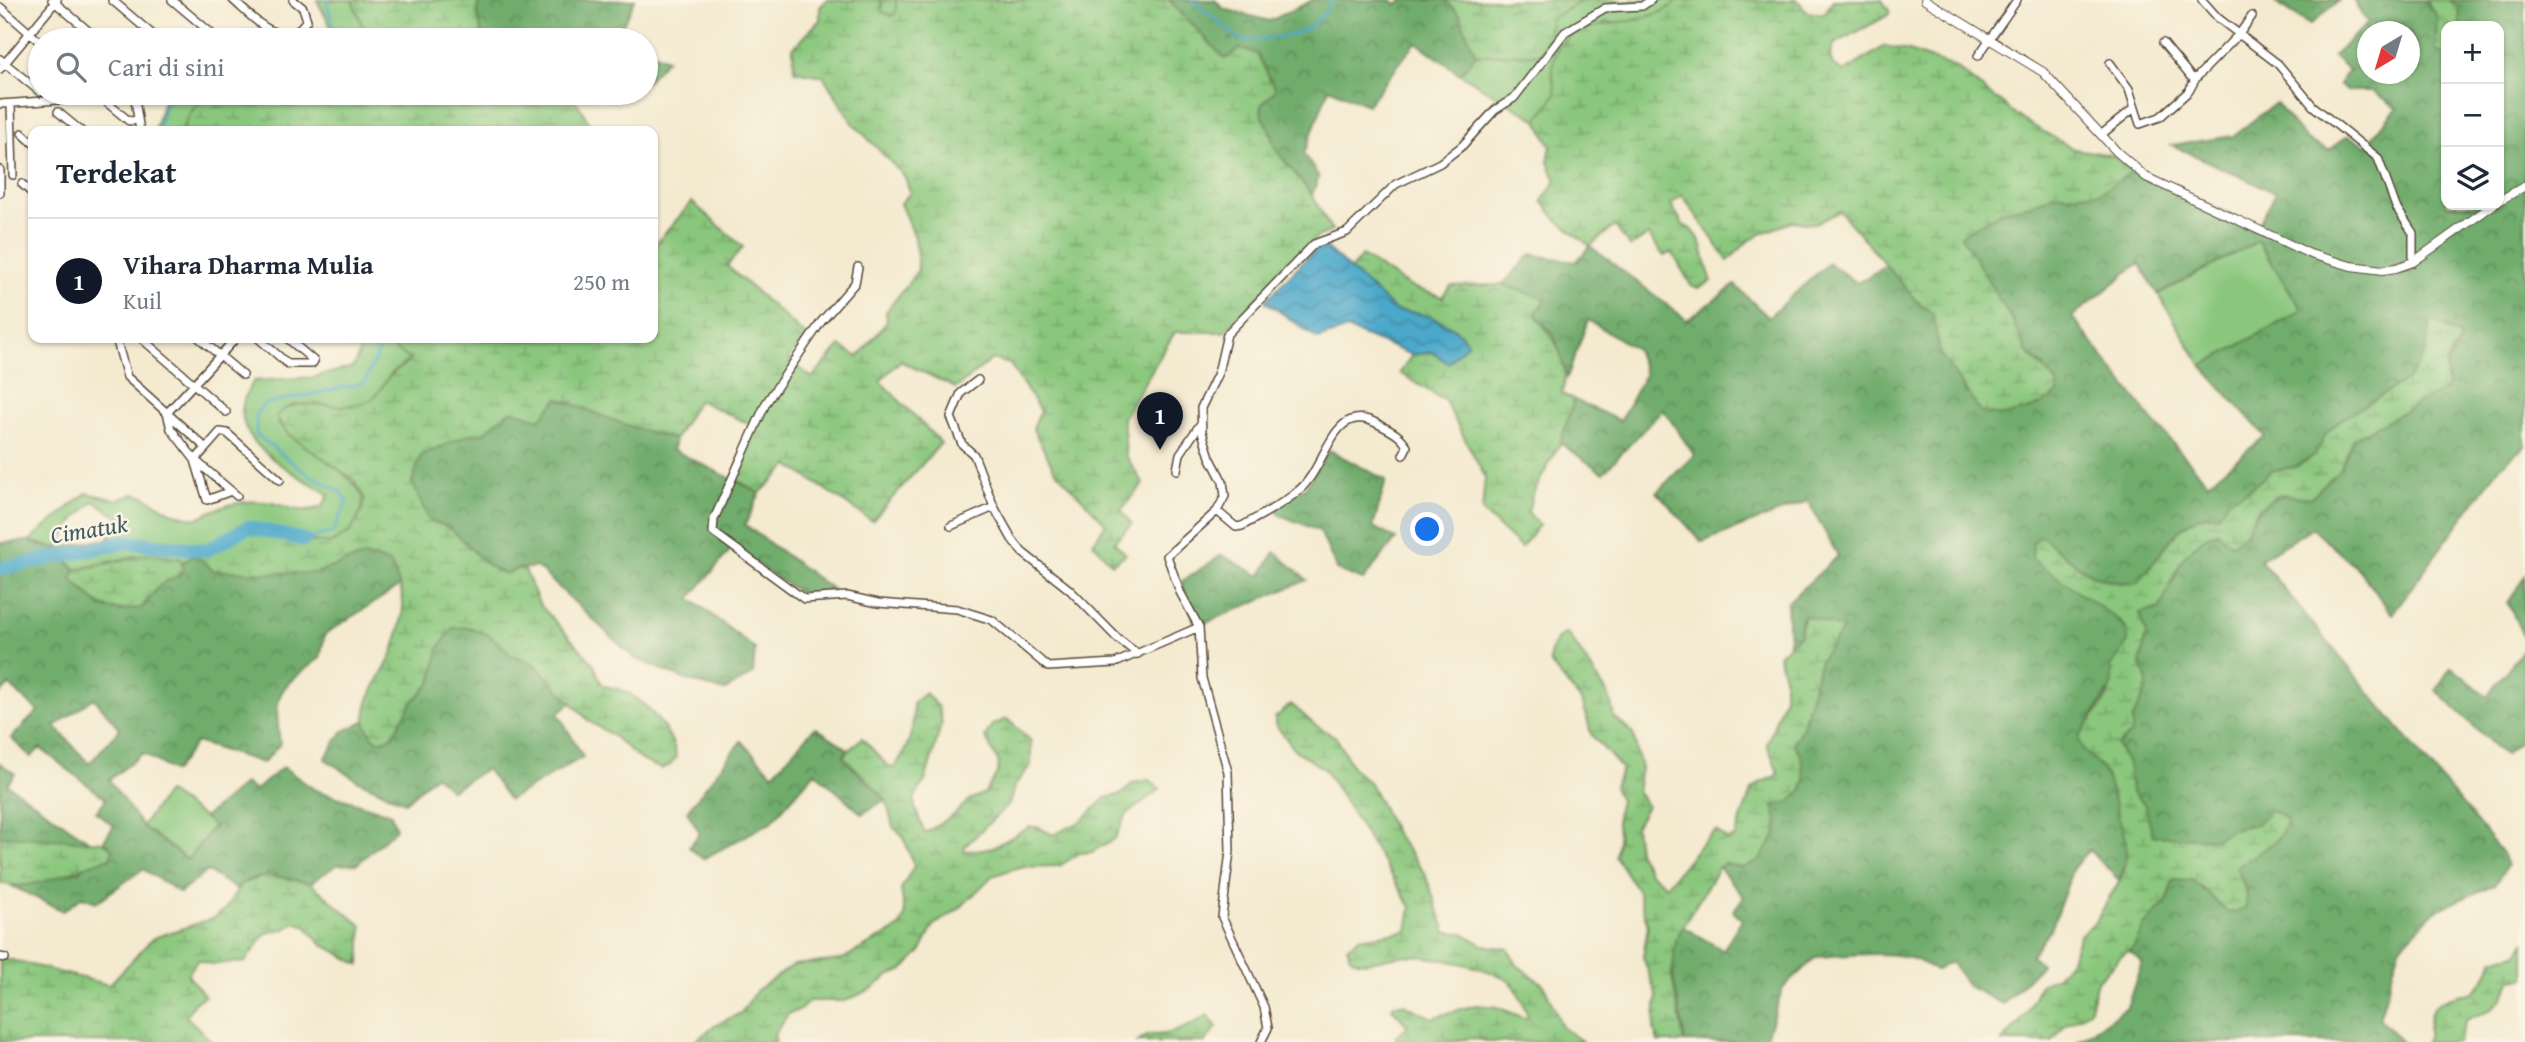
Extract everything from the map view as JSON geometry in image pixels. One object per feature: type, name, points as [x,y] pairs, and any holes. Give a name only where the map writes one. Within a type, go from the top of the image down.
[{"type":"street","points":[[112,0],[145,28]]},
{"type":"street","points":[[172,0],[204,28]]},
{"type":"street","points":[[233,0],[266,28]]},
{"type":"street","points":[[293,0],[303,8],[307,20],[300,28]]},
{"type":"street","points":[[1261,1042],[1268,1028],[1264,1007],[1222,916],[1230,851],[1228,772],[1202,678],[1199,627],[1180,592],[1167,556],[1169,551],[1217,511],[1225,489],[1210,457],[1201,422],[1202,403],[1218,373],[1224,339],[1314,244],[1347,232],[1396,184],[1450,156],[1495,110],[1514,98],[1565,32],[1605,8],[1642,6],[1651,0]]},
{"type":"street","points":[[1925,0],[2043,72],[2117,152],[2146,177],[2310,254],[2351,266],[2383,270],[2413,262],[2486,210]]},
{"type":"street","points":[[1978,56],[2017,0]]},
{"type":"street","points":[[2202,0],[2218,18],[2278,64],[2313,106],[2378,158],[2396,208],[2413,233],[2413,262]]},
{"type":"street","points":[[34,28],[55,1],[85,28]]},
{"type":"street","points":[[0,7],[28,31]]},
{"type":"street","points":[[2110,63],[2129,89],[2140,124],[2160,117],[2189,90],[2196,78],[2240,33],[2252,16]]},
{"type":"street","points":[[28,35],[2,63],[28,83]]},
{"type":"street","points":[[2163,43],[2191,77],[2196,78]]},
{"type":"street","points":[[0,104],[28,103]]},
{"type":"street","points":[[11,105],[13,175]]},
{"type":"street","points":[[110,105],[129,121],[138,120]]},
{"type":"street","points":[[136,105],[139,126]]},
{"type":"street","points":[[2102,134],[2133,108]]},
{"type":"street","points":[[58,112],[75,126]]},
{"type":"street","points":[[22,133],[28,138]]},
{"type":"street","points":[[0,170],[0,193]]},
{"type":"street","points":[[22,184],[28,189]]},
{"type":"street","points":[[2504,198],[2525,186]]},
{"type":"street","points":[[858,267],[855,283],[821,322],[766,403],[714,519],[713,532],[804,599],[847,596],[878,603],[957,609],[992,620],[1048,667],[1115,663],[1199,627]]},
{"type":"street","points":[[118,343],[127,377],[206,448]]},
{"type":"street","points":[[147,343],[226,412]]},
{"type":"street","points":[[205,343],[243,376]]},
{"type":"street","points":[[167,413],[232,343]]},
{"type":"street","points":[[263,343],[288,364],[312,364],[314,361],[293,343]]},
{"type":"street","points":[[978,380],[961,393],[951,417],[962,444],[974,455],[994,507],[1023,552],[1070,590],[1118,639],[1138,654]]},
{"type":"street","points":[[167,413],[171,429],[195,460],[234,494],[207,500],[195,460]]},
{"type":"street","points":[[1217,511],[1236,527],[1242,526],[1299,491],[1318,468],[1340,425],[1353,417],[1367,418],[1403,439],[1407,447],[1404,455]]},
{"type":"street","points":[[1177,470],[1180,454],[1201,422]]},
{"type":"street","points":[[195,460],[220,432],[227,433],[281,480]]},
{"type":"street","points":[[951,526],[994,507]]},
{"type":"green space","points":[[317,0],[352,0],[363,28],[331,27]]},
{"type":"green space","points":[[352,0],[479,0],[477,12],[480,28],[364,28]]},
{"type":"green space","points":[[479,0],[635,0],[621,28],[480,28],[477,12]]},
{"type":"green space","points":[[827,0],[881,0],[882,12],[892,16],[896,12],[896,0],[1169,0],[1225,59],[1240,48],[1257,54],[1276,90],[1261,105],[1262,118],[1269,128],[1275,149],[1312,195],[1332,231],[1317,237],[1224,332],[1175,332],[1123,418],[1126,456],[1143,484],[1121,510],[1132,524],[1114,542],[1126,554],[1112,564],[1093,543],[1106,524],[1054,469],[1033,429],[1040,411],[1010,364],[992,359],[956,388],[900,361],[880,381],[941,443],[872,521],[789,465],[760,493],[733,478],[752,425],[698,400],[675,439],[628,426],[558,398],[540,419],[511,410],[483,433],[470,434],[421,455],[412,482],[428,519],[446,526],[497,571],[506,574],[517,569],[525,570],[539,604],[594,664],[601,683],[631,695],[657,718],[670,739],[676,758],[669,766],[661,769],[641,760],[613,736],[589,721],[535,664],[511,655],[491,636],[469,627],[452,628],[439,648],[431,683],[412,702],[392,737],[378,741],[369,732],[366,710],[393,652],[403,608],[399,584],[389,562],[364,556],[315,573],[264,573],[213,570],[195,555],[218,549],[246,532],[330,544],[351,531],[362,510],[364,498],[354,480],[288,434],[276,417],[284,410],[305,404],[341,406],[370,400],[389,377],[410,359],[396,350],[391,343],[658,343],[658,241],[692,202],[743,247],[727,266],[806,336],[788,359],[812,378],[840,346],[858,357],[887,322],[886,312],[918,270],[915,237],[900,204],[910,193],[905,177],[852,122],[823,76],[794,71],[793,48],[820,20],[820,7]]},
{"type":"green space","points":[[881,0],[896,0],[896,13],[892,16],[882,12]]},
{"type":"green space","points":[[1169,0],[1215,0],[1224,9],[1270,21],[1313,0],[1392,0],[1396,5],[1404,0],[1445,0],[1459,14],[1476,55],[1460,74],[1416,42],[1367,105],[1329,88],[1304,154],[1319,177],[1312,195],[1275,149],[1269,128],[1262,118],[1261,104],[1225,59]]},
{"type":"green space","points":[[1445,0],[1583,0],[1550,19],[1550,33],[1540,54],[1476,55],[1459,14]]},
{"type":"green space","points":[[1583,0],[1679,0],[1655,15],[1625,22],[1606,22],[1552,75],[1557,94],[1537,120],[1460,74],[1476,55],[1540,53],[1550,33],[1549,19]]},
{"type":"green space","points":[[1679,0],[1798,0],[1807,12],[1824,14],[1833,0],[1882,0],[1890,12],[1887,16],[1834,44],[1830,58],[1833,65],[1844,72],[1885,46],[1909,51],[1956,68],[2023,120],[2074,149],[2112,155],[2133,171],[2099,193],[2052,195],[2031,205],[2004,210],[1961,235],[2013,322],[2026,351],[2058,384],[2058,393],[2042,404],[2021,412],[2000,415],[1981,412],[1940,353],[1933,314],[1914,298],[1840,211],[1815,224],[1794,221],[1765,232],[1748,241],[1728,261],[1682,195],[1671,204],[1683,225],[1691,229],[1700,241],[1712,281],[1698,288],[1692,287],[1672,252],[1664,256],[1648,235],[1630,247],[1615,226],[1590,246],[1556,219],[1542,201],[1556,181],[1548,162],[1551,146],[1537,120],[1556,94],[1553,65],[1560,45],[1574,34],[1593,27],[1661,12]]},
{"type":"green space","points":[[2271,0],[2339,0],[2310,25]]},
{"type":"green space","points":[[2353,0],[2424,0],[2437,16],[2436,49],[2441,53],[2441,210],[2504,210],[2504,21],[2459,21],[2458,7],[2449,0],[2525,0],[2525,446],[2500,467],[2392,614],[2359,570],[2312,528],[2260,560],[2502,853],[2507,866],[2495,884],[2435,911],[2400,947],[2379,1018],[2402,1042],[2077,1042],[2127,1007],[2142,962],[2130,952],[2144,925],[2167,901],[2173,880],[2194,881],[2228,912],[2236,913],[2247,892],[2236,867],[2276,840],[2257,824],[2234,828],[2215,839],[2152,836],[2145,805],[2131,791],[2128,764],[2117,745],[2132,733],[2132,720],[2147,688],[2146,675],[2140,664],[2146,635],[2139,613],[2174,581],[2182,556],[2200,539],[2217,532],[2245,534],[2255,515],[2276,497],[2295,495],[2306,498],[2340,469],[2354,438],[2449,384],[2446,368],[2458,343],[2458,336],[2446,326],[2431,323],[2425,354],[2407,380],[2339,421],[2326,434],[2316,454],[2296,467],[2271,471],[2252,488],[2230,499],[2218,515],[2204,516],[2181,528],[2138,582],[2122,582],[2096,576],[2073,563],[2040,535],[2128,632],[2117,676],[2079,738],[2083,748],[2106,775],[2126,841],[2126,863],[2119,880],[2089,850],[2073,868],[2052,927],[2031,955],[2041,965],[2003,1004],[1969,987],[1951,962],[1935,971],[1923,963],[1894,955],[1816,957],[1783,988],[1764,1042],[1684,1042],[1674,984],[1673,955],[1676,940],[1682,926],[1723,950],[1742,919],[1733,911],[1744,897],[1719,867],[1725,863],[1742,868],[1778,825],[1773,805],[1778,802],[1801,756],[1793,743],[1803,726],[1820,660],[1843,629],[1801,618],[1800,635],[1789,645],[1787,603],[1838,556],[1808,501],[1702,542],[1657,492],[1694,455],[1663,409],[1603,473],[1560,443],[1574,400],[1562,394],[1620,421],[1645,374],[1636,349],[1588,320],[1567,378],[1555,337],[1535,314],[1546,299],[1502,285],[1531,254],[1576,262],[1590,246],[1687,320],[1735,285],[1768,317],[1829,263],[1857,283],[1887,265],[1914,298],[1933,314],[1940,353],[1959,379],[1965,393],[2044,367],[2026,351],[2013,322],[1960,235],[2004,210],[2031,205],[2052,195],[2099,193],[2133,171],[2257,226],[2276,193],[2172,145],[2233,136],[2276,103],[2306,140],[2328,150],[2348,136],[2366,145],[2397,108],[2373,91],[2348,91],[2339,84],[2349,70],[2333,56],[2357,33],[2357,84],[2420,84],[2420,21],[2367,21]],"holes":[[[2258,241],[2302,310],[2202,366],[2265,436],[2208,483],[2153,421],[2072,317],[2139,263],[2158,294]]]},
{"type":"green space","points":[[2424,0],[2449,0],[2458,7],[2459,21],[2441,21],[2441,53],[2436,49],[2437,16]]},
{"type":"green space","points":[[658,55],[667,59],[658,69]]},
{"type":"green space","points":[[162,105],[197,105],[184,126],[156,126]]},
{"type":"green space","points":[[197,105],[579,105],[591,126],[184,126]]},
{"type":"green space","points":[[2258,241],[2302,310],[2202,366],[2158,294]]},
{"type":"green space","points":[[1362,256],[1411,287],[1442,297],[1451,286],[1502,285],[1546,299],[1535,314],[1555,342],[1563,362],[1565,372],[1562,394],[1574,400],[1560,443],[1532,495],[1528,512],[1539,525],[1521,548],[1482,511],[1485,477],[1445,401],[1400,373],[1412,355],[1432,352],[1448,363],[1468,343],[1454,329],[1436,319],[1396,311],[1350,270]]},
{"type":"green space","points":[[2434,321],[2459,336],[2458,345],[2446,361],[2446,389],[2354,438],[2340,469],[2310,498],[2279,494],[2257,510],[2245,534],[2232,544],[2217,532],[2204,538],[2180,563],[2159,609],[2139,613],[2146,635],[2140,664],[2146,675],[2147,688],[2132,720],[2132,733],[2117,745],[2128,764],[2131,791],[2145,805],[2153,836],[2215,839],[2234,828],[2257,824],[2269,811],[2280,814],[2287,820],[2274,842],[2236,867],[2247,893],[2246,907],[2236,913],[2228,912],[2194,881],[2173,880],[2167,901],[2144,925],[2134,947],[2120,957],[2097,981],[2089,1011],[2065,1025],[2052,1042],[2002,1042],[2027,1013],[2040,985],[2058,975],[2071,959],[2080,935],[2096,921],[2122,876],[2126,863],[2126,841],[2106,775],[2086,753],[2079,738],[2108,696],[2111,688],[2111,667],[2128,642],[2128,632],[2121,622],[2032,559],[2033,542],[2040,535],[2073,563],[2096,577],[2122,583],[2138,582],[2181,529],[2204,516],[2218,515],[2230,499],[2252,488],[2271,471],[2296,467],[2316,454],[2326,434],[2339,421],[2407,380],[2425,354],[2431,323]]},
{"type":"green space","points":[[358,343],[391,343],[396,350],[410,359],[391,374],[380,394],[368,402],[344,407],[293,405],[278,423],[346,476],[364,498],[362,510],[351,531],[330,544],[265,534],[236,536],[218,549],[200,552],[183,562],[135,556],[76,570],[56,549],[29,541],[86,493],[118,500],[134,494],[144,496],[171,512],[195,519],[220,508],[254,501],[299,510],[322,507],[329,495],[277,462],[249,435],[243,419],[244,401],[254,381],[315,377],[353,367],[360,352]],"holes":[[[94,501],[124,521],[107,539],[57,548],[75,519]]]},
{"type":"green space","points":[[558,398],[628,426],[675,439],[673,450],[760,493],[745,525],[833,590],[807,598],[732,548],[690,598],[755,649],[753,674],[724,691],[683,679],[634,658],[537,567],[517,569],[506,574],[497,571],[448,528],[428,519],[412,482],[421,455],[470,434],[483,433],[511,410]]},
{"type":"green space","points":[[1329,450],[1386,480],[1373,527],[1396,539],[1363,580],[1337,570],[1320,531],[1280,515],[1273,503],[1305,488]]},
{"type":"green space","points":[[29,541],[56,549],[76,570],[72,580],[101,607],[122,611],[147,603],[159,586],[183,567],[183,562],[195,555],[213,570],[264,573],[324,570],[364,556],[389,562],[400,586],[325,634],[320,658],[295,677],[282,692],[277,712],[280,744],[263,763],[196,742],[174,772],[143,753],[109,780],[142,826],[187,860],[214,826],[204,818],[245,783],[254,791],[283,767],[315,790],[391,814],[396,829],[357,864],[337,865],[310,883],[262,877],[252,879],[236,889],[207,871],[180,893],[143,869],[97,902],[82,897],[63,911],[12,886],[79,871],[89,863],[110,858],[109,844],[103,842],[114,826],[96,812],[106,799],[40,748],[31,757],[11,738],[38,711],[9,685],[0,694],[0,543]],"holes":[[[94,698],[120,729],[89,764],[55,726]]]},
{"type":"green space","points":[[1275,552],[1307,580],[1196,627],[1181,582],[1222,555],[1260,576]]},
{"type":"green space","points":[[151,554],[180,559],[183,567],[179,575],[159,586],[141,608],[109,608],[95,601],[72,580],[76,570]]},
{"type":"green space","points":[[2525,576],[2525,640],[2508,603]]},
{"type":"green space","points":[[1804,615],[1843,629],[1820,660],[1803,726],[1793,743],[1801,756],[1805,781],[1801,791],[1790,802],[1773,805],[1778,825],[1776,835],[1759,861],[1742,868],[1725,863],[1719,867],[1676,938],[1672,977],[1684,1042],[1658,1042],[1654,1029],[1657,997],[1643,957],[1648,926],[1638,892],[1615,856],[1620,801],[1614,787],[1622,769],[1591,734],[1583,703],[1550,663],[1551,650],[1565,633],[1571,638],[1609,696],[1614,717],[1633,734],[1641,768],[1637,791],[1647,806],[1635,827],[1638,851],[1649,872],[1666,886],[1711,834],[1716,831],[1728,840],[1735,837],[1751,791],[1761,782],[1779,775],[1767,744],[1784,698],[1784,676],[1778,655],[1800,635]]},
{"type":"green space","points":[[469,627],[491,636],[511,655],[535,664],[572,702],[558,713],[583,757],[509,800],[486,769],[451,790],[435,775],[405,802],[359,781],[325,759],[342,732],[368,719],[370,732],[379,741],[392,737],[412,702],[431,683],[439,648],[452,628]]},
{"type":"green space","points":[[2525,647],[2525,737],[2504,755],[2436,690],[2451,667],[2487,696]]},
{"type":"green space","points":[[925,693],[938,707],[942,722],[925,781],[915,797],[915,808],[925,833],[955,814],[969,800],[985,793],[998,772],[999,763],[985,737],[992,725],[1007,719],[1031,741],[1031,765],[1015,785],[1009,804],[964,847],[965,851],[992,848],[1030,827],[1038,827],[1053,835],[1082,821],[1105,798],[1122,794],[1133,783],[1149,780],[1160,789],[1127,814],[1115,838],[1092,852],[1080,853],[1059,866],[1019,867],[992,876],[959,909],[934,925],[920,953],[902,971],[845,1001],[809,1001],[800,1010],[788,1014],[774,1035],[776,1042],[694,1042],[715,1025],[741,1013],[757,990],[794,965],[841,960],[899,928],[905,916],[901,889],[914,866],[903,836],[893,827],[886,799],[843,756],[862,738],[887,765],[894,768],[910,738],[913,703]]},
{"type":"green space","points":[[1291,704],[1315,725],[1336,737],[1353,768],[1370,783],[1395,833],[1425,874],[1446,932],[1463,933],[1483,945],[1508,949],[1517,965],[1544,985],[1562,1027],[1583,1042],[1491,1042],[1470,1038],[1451,1042],[1397,1042],[1396,1036],[1408,1026],[1392,1008],[1394,1004],[1404,1004],[1432,1018],[1475,1005],[1497,1007],[1527,1019],[1528,1016],[1514,986],[1493,973],[1442,959],[1400,956],[1370,962],[1352,959],[1347,947],[1359,938],[1407,931],[1411,907],[1325,770],[1295,750],[1275,724],[1275,718]]},
{"type":"green space","points":[[815,727],[848,749],[843,756],[847,762],[886,799],[862,814],[815,772],[771,822],[703,859],[689,847],[700,833],[687,811],[741,741],[773,774]]},
{"type":"green space","points":[[0,763],[15,774],[7,784],[92,843],[0,836]]},
{"type":"green space","points":[[167,792],[214,825],[188,860],[142,826]]},
{"type":"green space","points":[[0,836],[103,842],[113,849],[110,858],[56,878],[28,885],[14,885],[0,883]]},
{"type":"green space","points":[[269,875],[310,883],[362,926],[360,965],[320,943],[306,926],[295,922],[285,929],[266,933],[245,962],[211,964],[198,960],[188,973],[205,996],[194,1003],[186,1016],[212,1042],[0,1042],[0,957],[109,985],[153,938],[214,918],[226,908],[241,884]]},
{"type":"green space","points":[[2525,942],[2525,978],[2512,980],[2502,999],[2490,1011],[2466,1019],[2458,1042],[2425,1042],[2428,1038],[2430,1016],[2436,1006],[2448,998],[2474,991],[2483,981],[2494,959],[2517,954]]},
{"type":"green space","points":[[1208,1015],[1217,1027],[1205,1042],[1138,1042],[1148,1035],[1179,1030]]},
{"type":"water","points":[[1321,243],[1396,311],[1416,313],[1445,323],[1468,343],[1448,363],[1432,352],[1412,355],[1347,329],[1318,339],[1265,301]]},
{"type":"waterway","points":[[326,0],[334,28]]},
{"type":"waterway","points":[[1192,0],[1241,40],[1294,34],[1315,23],[1332,0]]},
{"type":"waterway","points":[[159,126],[165,105]]},
{"type":"waterway","points":[[304,540],[333,532],[347,501],[340,491],[306,473],[256,434],[256,414],[264,404],[364,383],[383,343]]},
{"type":"waterway","name":"Cimatuk","points":[[0,569],[126,542],[207,550],[248,527],[304,540]]},
{"type":"place","name":"Vihara Dharma Mulia","points":[[1160,450]]}]
